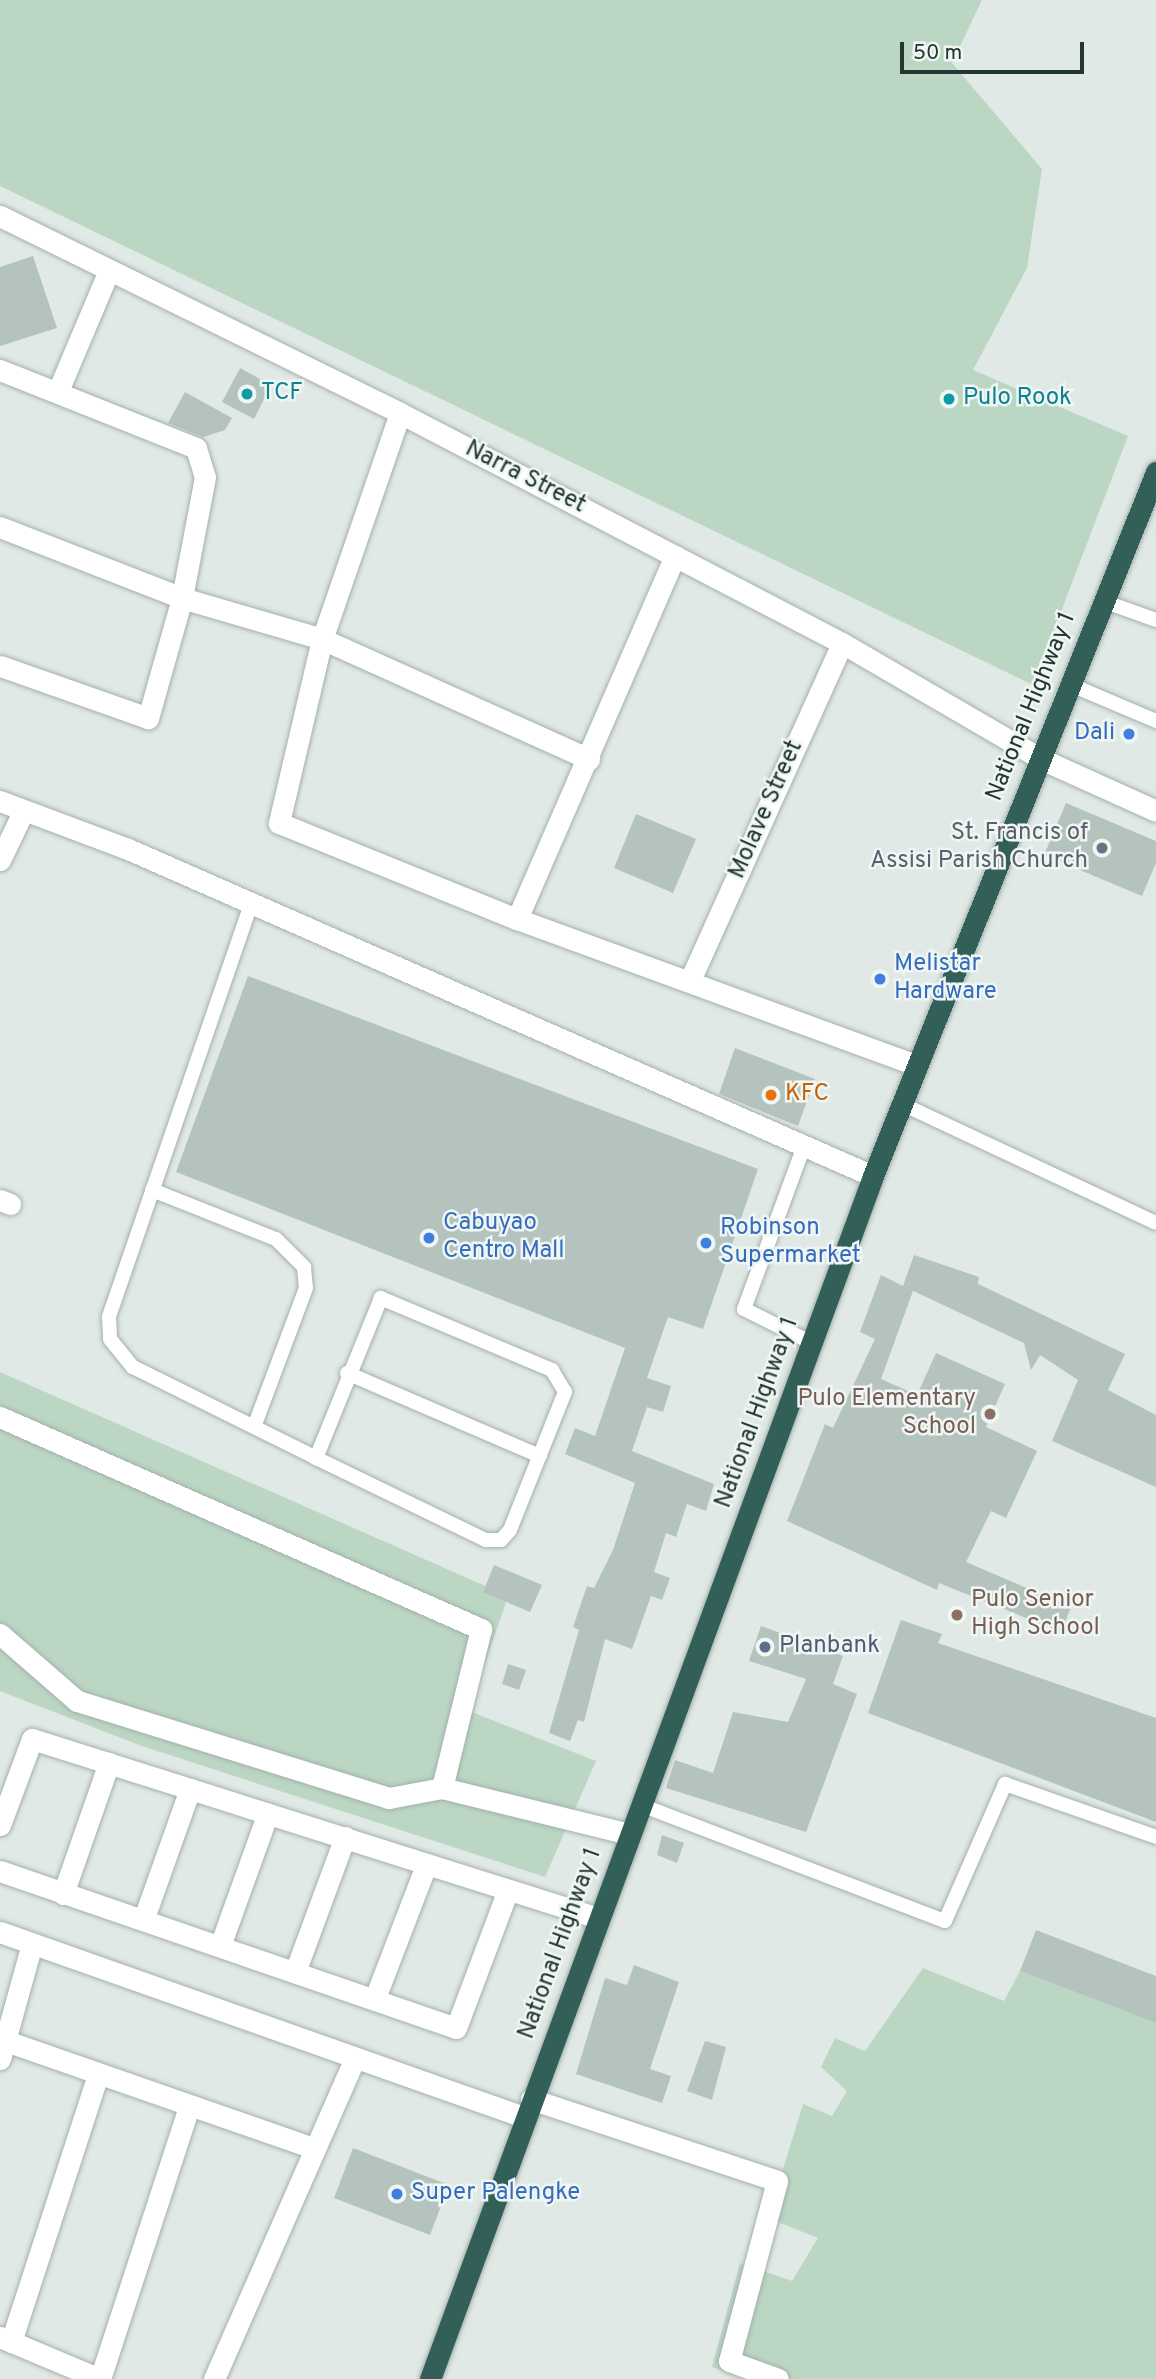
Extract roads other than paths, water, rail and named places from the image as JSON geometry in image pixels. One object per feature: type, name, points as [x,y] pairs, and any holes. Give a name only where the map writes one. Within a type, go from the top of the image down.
[{"type":"highway","name":"National Highway 1","points":[[430,2379],[873,1176],[1156,472]]},
{"type":"street","name":"Narra Street","points":[[0,216],[400,413],[842,643],[1041,759],[1156,811]]},
{"type":"street","points":[[58,391],[108,270]]},
{"type":"street","points":[[0,370],[196,448],[205,477],[182,598],[148,718],[0,666]]},
{"type":"street","points":[[400,413],[322,639],[279,823],[517,919],[691,978],[917,1065]]},
{"type":"street","points":[[0,527],[182,598],[322,639],[589,759]]},
{"type":"street","points":[[517,919],[589,759],[675,556]]},
{"type":"street","name":"Molave Street","points":[[691,978],[842,643]]},
{"type":"street","points":[[0,801],[873,1176]]},
{"type":"street","points":[[0,860],[24,810]]},
{"type":"street","points":[[0,1417],[481,1629],[442,1788]]},
{"type":"street","points":[[0,1634],[77,1701],[365,1795],[389,1798],[442,1788],[629,1835]]},
{"type":"street","points":[[0,1825],[32,1739],[345,1837],[506,1892],[598,1918]]},
{"type":"street","points":[[63,1895],[109,1763]]},
{"type":"street","points":[[144,1919],[190,1789]]},
{"type":"street","points":[[220,1946],[268,1813]]},
{"type":"street","points":[[295,1972],[345,1837]]},
{"type":"street","points":[[375,1998],[426,1865]]},
{"type":"street","points":[[0,1871],[63,1895],[144,1919],[456,2028],[506,1892]]},
{"type":"street","points":[[0,1932],[354,2060],[776,2181],[729,2361],[778,2379]]},
{"type":"street","points":[[32,1944],[3,2050],[97,2077],[313,2148]]},
{"type":"street","points":[[214,2379],[313,2148],[354,2060]]},
{"type":"street","points":[[97,2077],[5,2340],[100,2379],[188,2109]]},
{"type":"lane","points":[[1103,601],[1156,620]]},
{"type":"lane","points":[[1069,684],[1156,721]]},
{"type":"lane","points":[[250,907],[109,1317],[110,1339],[133,1367],[316,1458],[486,1540],[501,1540],[510,1530],[565,1392],[562,1379],[391,1297],[371,1308],[316,1458]]},
{"type":"lane","points":[[902,1104],[1156,1223]]},
{"type":"lane","points":[[804,1146],[744,1309],[812,1343]]},
{"type":"lane","points":[[152,1190],[276,1239],[304,1267],[306,1288],[254,1427]]},
{"type":"lane","points":[[347,1373],[540,1456]]},
{"type":"lane","points":[[641,1805],[945,1921],[1005,1784],[1156,1837]]},
{"type":"place","name":"TCF","points":[[247,394]]},
{"type":"place","name":"Pulo Rook","points":[[949,399]]},
{"type":"place","name":"Dali","points":[[1129,734]]},
{"type":"place","name":"St. Francis of Assisi Parish Church","points":[[1102,848]]},
{"type":"place","name":"Melistar Hardware","points":[[880,979]]},
{"type":"place","name":"KFC","points":[[771,1095]]},
{"type":"place","name":"Cabuyao Centro Mall","points":[[429,1238]]},
{"type":"place","name":"Robinson Supermarket","points":[[706,1243]]},
{"type":"place","name":"Pulo Elementary School","points":[[990,1414]]},
{"type":"place","name":"Pulo Senior High School","points":[[957,1615]]},
{"type":"place","name":"Planbank","points":[[765,1647]]},
{"type":"place","name":"Super Palengke","points":[[397,2194]]}]
